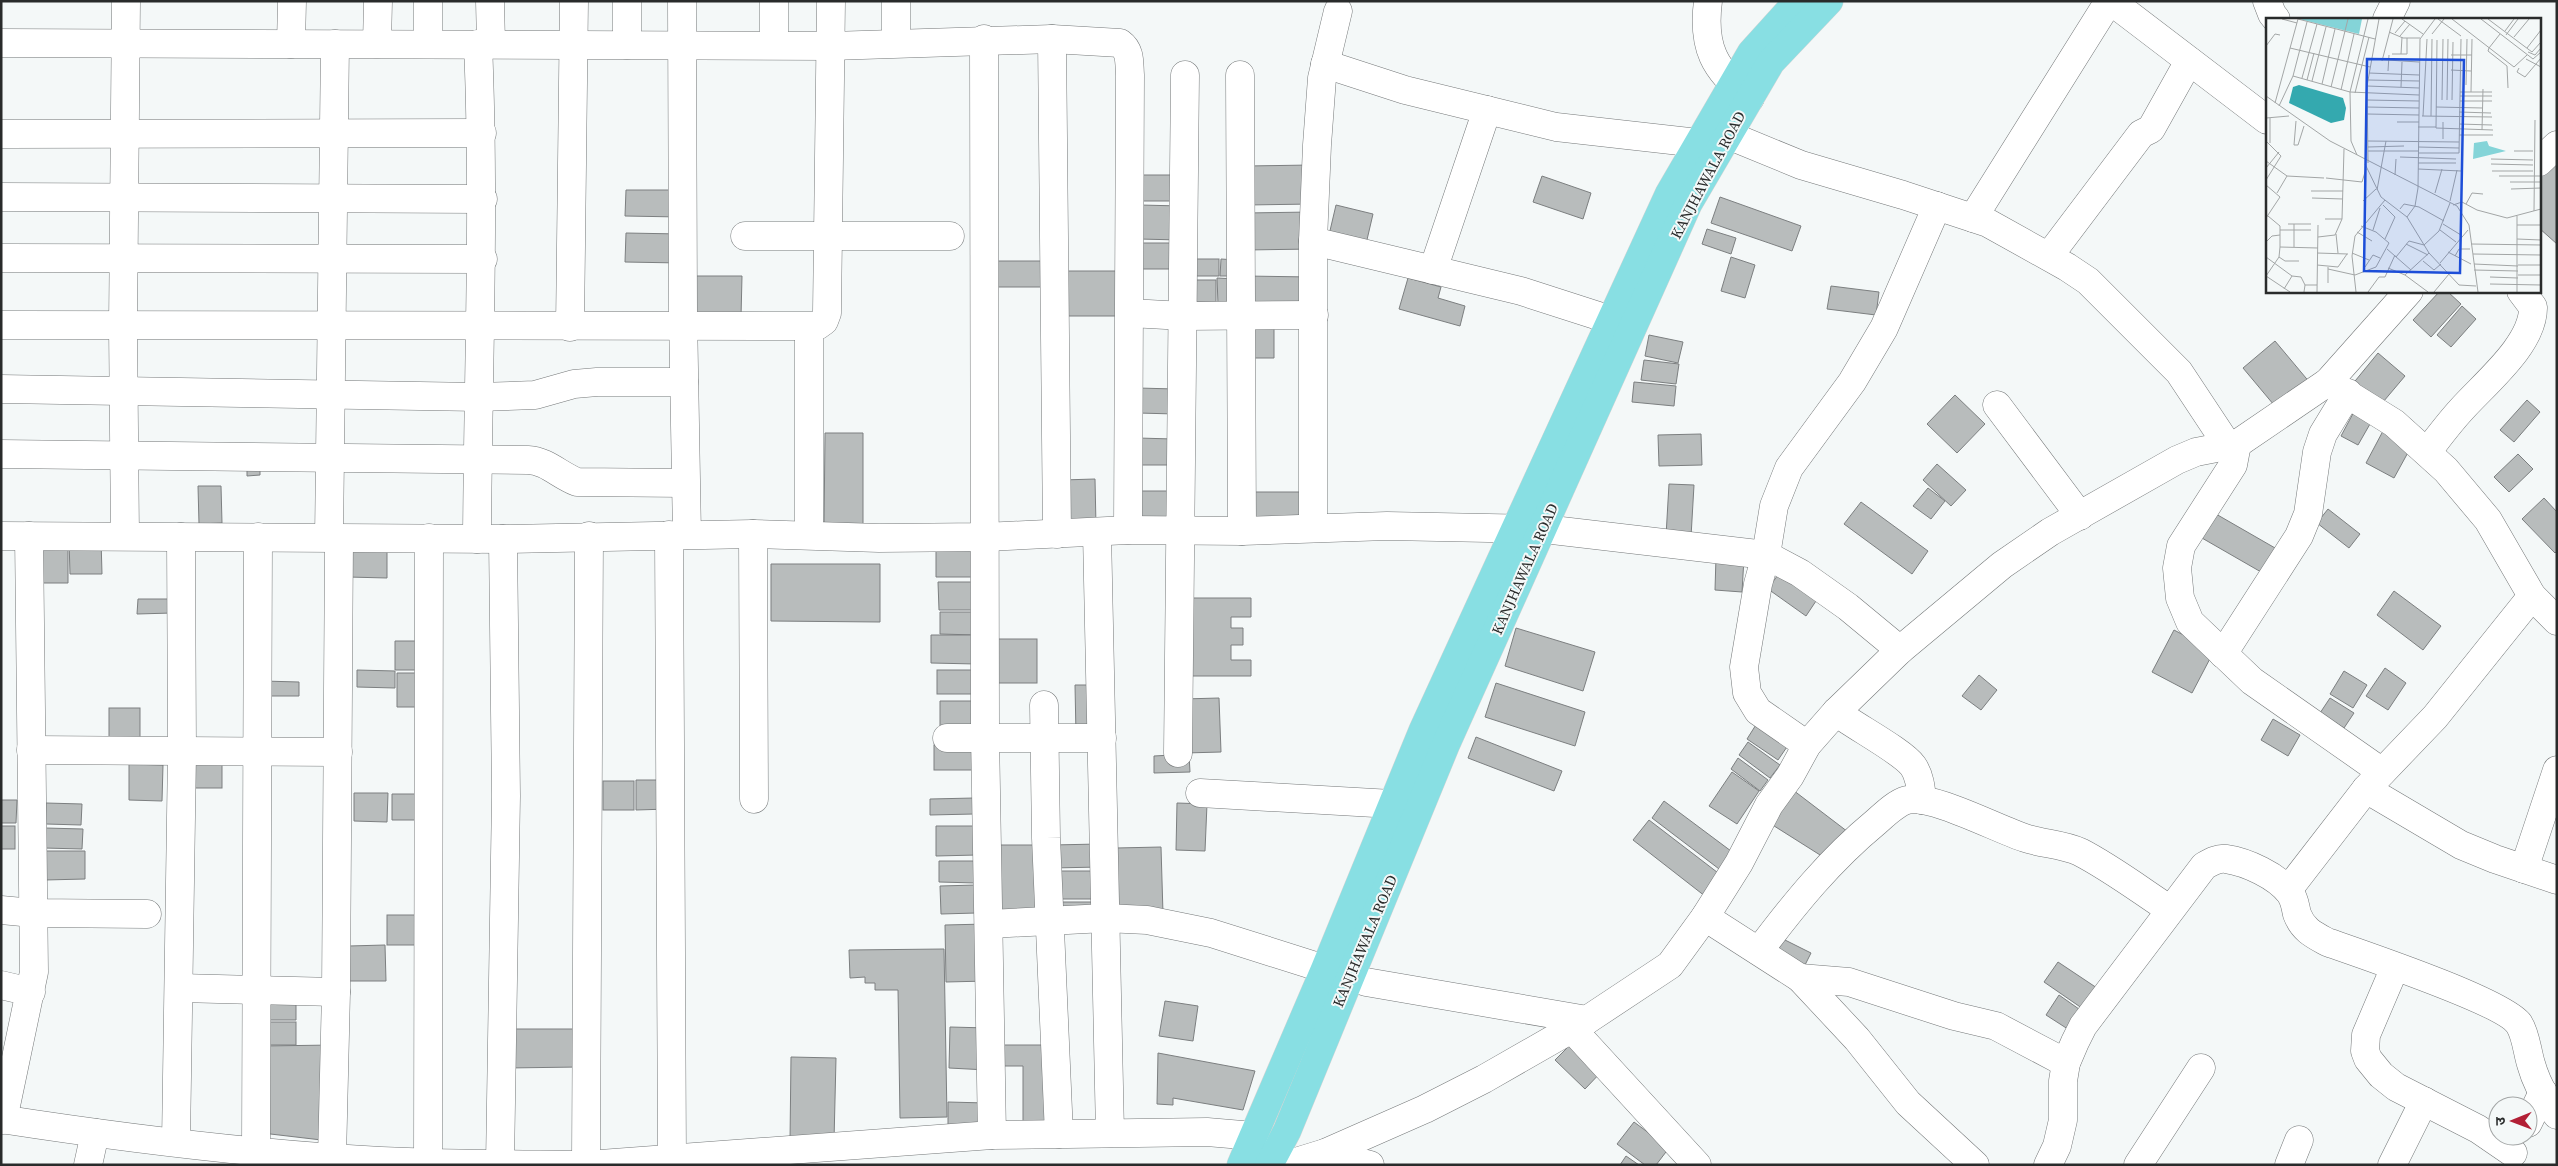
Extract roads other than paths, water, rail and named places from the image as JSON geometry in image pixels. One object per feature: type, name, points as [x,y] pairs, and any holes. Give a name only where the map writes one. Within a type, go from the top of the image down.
[{"type":"main road","name":"KANJHAWALA ROAD","points":[[1269,1165],[1287,1131],[1446,744],[1544,529],[1688,204],[1728,135],[1751,52],[1798,1]]},
{"type":"main road","name":"KANJHAWALA ROAD","points":[[1241,1165],[1325,969],[1423,730],[1668,194],[1698,144],[1741,91],[1829,1]]},
{"type":"street","points":[[125,536],[123,326],[126,1]]},
{"type":"street","points":[[291,44],[292,1]]},
{"type":"street","points":[[377,44],[378,1]]},
{"type":"street","points":[[428,1],[428,44]]},
{"type":"street","points":[[490,1],[485,44],[482,133],[483,259],[478,461],[490,539],[506,796],[500,1164]]},
{"type":"street","points":[[570,327],[574,1]]},
{"type":"street","points":[[627,1],[627,45]]},
{"type":"street","points":[[672,1159],[678,534],[685,483],[682,1]]},
{"type":"street","points":[[774,1],[774,45]]},
{"type":"street","points":[[1,325],[570,327],[683,324],[817,326],[824,321],[827,313],[831,1]]},
{"type":"street","points":[[896,1],[896,42]]},
{"type":"street","points":[[1708,1],[1707,32],[1710,53],[1741,91]]},
{"type":"street","points":[[1973,218],[2110,1],[2266,119]]},
{"type":"street","points":[[2267,1],[2275,18]]},
{"type":"street","points":[[2388,18],[2396,1]]},
{"type":"street","points":[[1313,528],[1313,241],[1319,97],[1338,11]]},
{"type":"street","points":[[1,43],[831,46],[896,42],[1052,38],[1120,43],[1126,48],[1129,57],[1130,313],[1128,530]]},
{"type":"street","points":[[1052,38],[1057,534]]},
{"type":"street","points":[[984,39],[985,738],[990,924],[992,1135]]},
{"type":"street","points":[[332,1158],[336,992],[338,752],[334,538],[330,458],[335,44]]},
{"type":"street","points":[[2049,256],[2141,134],[2151,129],[2189,61]]},
{"type":"street","points":[[1325,64],[1405,90],[1556,127],[1698,144]]},
{"type":"street","points":[[1178,753],[1185,75]]},
{"type":"street","points":[[1240,75],[1242,531]]},
{"type":"street","points":[[1433,270],[1488,110]]},
{"type":"street","points":[[1,134],[482,133]]},
{"type":"street","points":[[1728,135],[1801,165],[1973,218],[2009,233],[2049,256],[2088,282],[2179,372],[2232,445],[2234,465],[2180,546],[2176,568],[2180,598],[2190,622],[2252,681],[2374,780],[2461,844],[2557,880]]},
{"type":"street","points":[[2540,161],[2557,146]]},
{"type":"street","points":[[1,197],[483,199]]},
{"type":"street","points":[[1807,745],[1758,711],[1747,694],[1744,667],[1774,506],[1789,468],[1852,382],[1884,328],[1937,206]]},
{"type":"street","points":[[746,236],[950,236]]},
{"type":"street","points":[[1313,241],[1522,291],[1610,320]]},
{"type":"street","points":[[1,258],[483,259]]},
{"type":"street","points":[[2223,654],[2299,536],[2308,514],[2317,452],[2338,388],[2407,292]]},
{"type":"street","points":[[2427,452],[2460,411],[2520,344],[2530,329],[2534,316],[2533,307],[2522,292]]},
{"type":"street","points":[[1130,313],[1184,316],[1314,315]]},
{"type":"street","points":[[809,327],[810,535]]},
{"type":"street","points":[[1,389],[479,397],[535,395],[574,384],[597,382],[684,382]]},
{"type":"street","points":[[1286,1165],[1325,1153],[1425,1109],[1580,1025],[1670,965],[1705,917],[1739,863],[1769,805],[1790,776],[1807,745],[1836,712],[1900,650],[2002,565],[2050,532],[2177,460],[2196,452],[2232,445],[2338,388]]},
{"type":"street","points":[[2338,388],[2394,423],[2427,452],[2472,498],[2488,520],[2532,596],[2557,621]]},
{"type":"street","points":[[1997,405],[2080,516]]},
{"type":"street","points":[[1,454],[539,461],[577,482],[685,483]]},
{"type":"street","points":[[1,536],[490,539],[753,534],[879,538],[985,537],[1128,530],[1242,531],[1396,526],[1544,529],[1766,554],[1800,573],[1848,607],[1900,650]]},
{"type":"street","points":[[1097,532],[1110,1133]]},
{"type":"street","points":[[753,534],[754,799]]},
{"type":"street","points":[[29,536],[34,972],[2,1120],[95,1133],[332,1158],[428,1164],[575,1165]]},
{"type":"street","points":[[176,1142],[180,988],[182,752],[181,536]]},
{"type":"street","points":[[589,536],[586,1165],[992,1135],[1229,1133],[1254,1136]]},
{"type":"street","points":[[256,1150],[255,991],[258,537]]},
{"type":"street","points":[[428,1164],[429,538]]},
{"type":"street","points":[[2288,890],[2374,780],[2435,717],[2532,596]]},
{"type":"street","points":[[1044,705],[1050,921],[1059,1134]]},
{"type":"street","points":[[1836,712],[1902,756],[1913,766],[1919,777],[1922,800]]},
{"type":"street","points":[[947,738],[1102,738]]},
{"type":"street","points":[[31,750],[338,752]]},
{"type":"street","points":[[2524,869],[2557,770]]},
{"type":"street","points":[[1200,793],[1392,804]]},
{"type":"street","points":[[1759,951],[1802,893],[1850,843],[1906,800],[1922,800],[1943,804],[2020,836],[2056,844],[2079,852],[2169,909]]},
{"type":"street","points":[[2048,1165],[2057,1146],[2063,1120],[2063,1081],[2066,1063],[2084,1026],[2169,909],[2204,866],[2225,858],[2261,872],[2288,890],[2294,899],[2302,926],[2310,933],[2482,1001],[2518,1022],[2522,1030],[2531,1066],[2543,1092],[2557,1115]]},
{"type":"street","points":[[1,910],[33,913],[147,914]]},
{"type":"street","points":[[1705,917],[1800,978],[1857,1039],[1908,1103],[1975,1165]]},
{"type":"street","points":[[990,924],[1105,918],[1147,920],[1184,927],[1350,977],[1580,1025],[1697,1165]]},
{"type":"street","points":[[2395,968],[2366,1035],[2364,1051],[2381,1075],[2396,1087],[2478,1129],[2514,1151]]},
{"type":"street","points":[[1800,978],[1850,982],[1954,1016],[1996,1026],[2066,1063]]},
{"type":"street","points":[[1,985],[31,992]]},
{"type":"street","points":[[180,988],[336,992]]},
{"type":"street","points":[[2138,1165],[2201,1068]]},
{"type":"street","points":[[2538,1102],[2543,1092]]},
{"type":"street","points":[[2392,1165],[2424,1101]]},
{"type":"street","points":[[88,1165],[95,1133]]},
{"type":"street","points":[[1325,1153],[1370,1165]]}]
